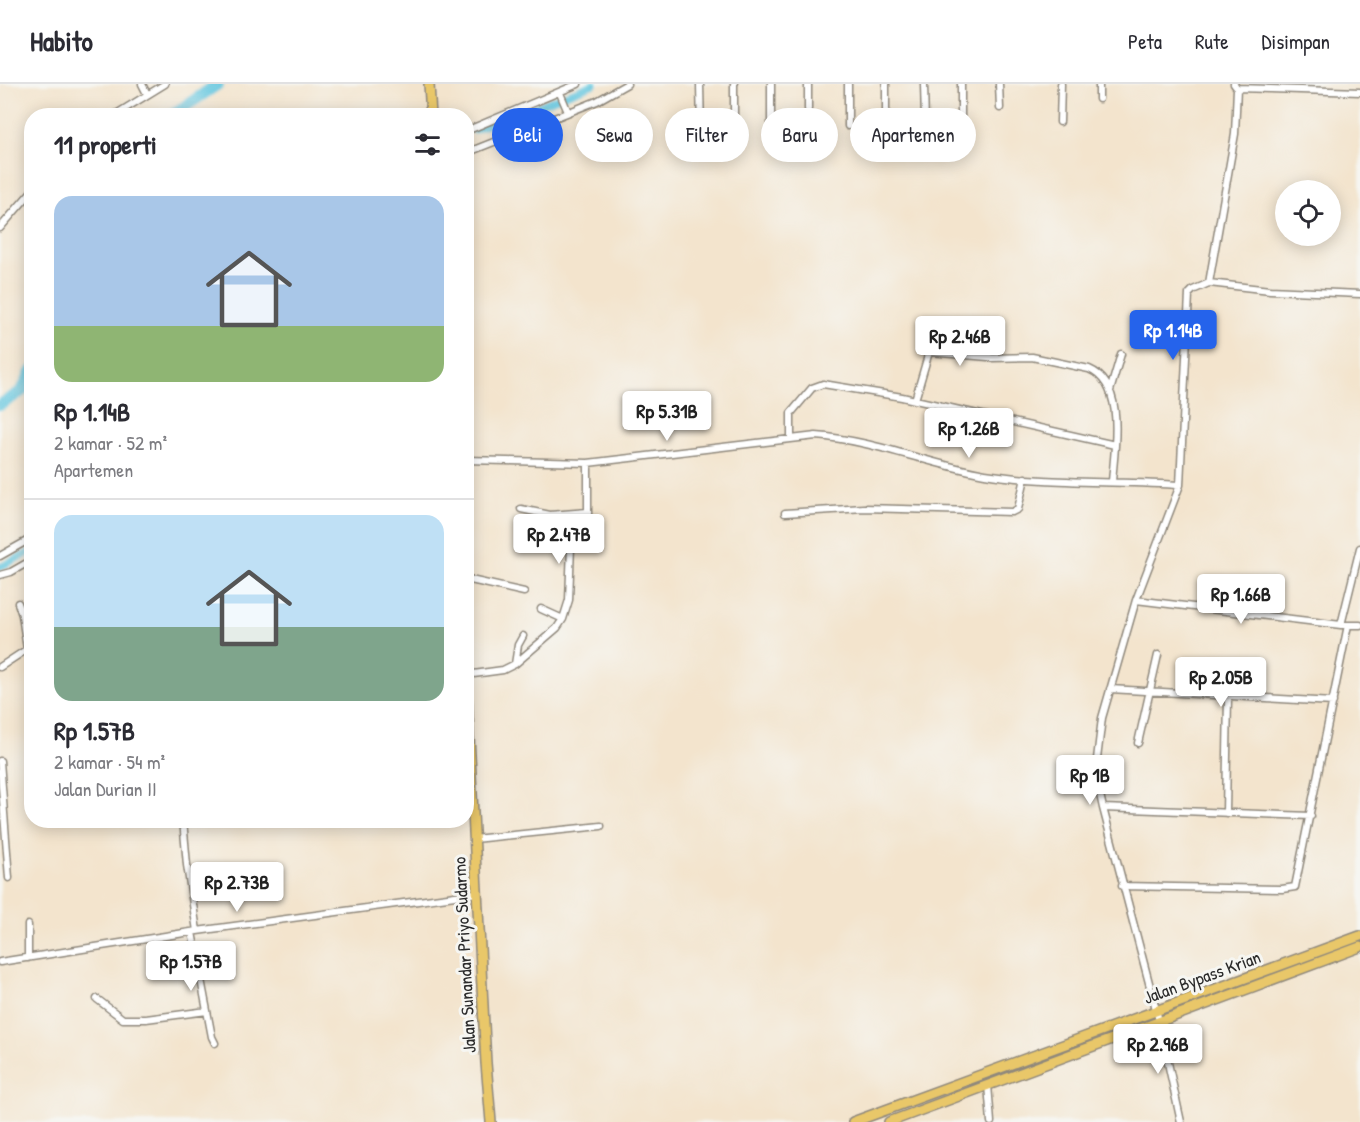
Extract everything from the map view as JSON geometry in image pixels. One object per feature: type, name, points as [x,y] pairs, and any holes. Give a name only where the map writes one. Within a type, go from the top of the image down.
[{"type":"highway","points":[[429,84],[430,108]]},
{"type":"highway","name":"Jalan Sunandar Priyo Sudarmo","points":[[473,828],[491,1122]]},
{"type":"highway","name":"Jalan Bypass Krian","points":[[853,1122],[1360,936]]},
{"type":"highway","name":"Jalan Bypass Krian","points":[[889,1122],[1360,947]]},
{"type":"street","points":[[142,84],[147,94]]},
{"type":"street","points":[[125,108],[165,84]]},
{"type":"street","points":[[474,128],[561,94],[578,84]]},
{"type":"street","points":[[474,150],[567,110],[597,101],[627,84]]},
{"type":"street","points":[[699,84],[700,108]]},
{"type":"street","points":[[734,84],[734,108]]},
{"type":"street","points":[[771,84],[771,108]]},
{"type":"street","points":[[808,84],[808,108]]},
{"type":"street","points":[[848,84],[848,126]]},
{"type":"street","points":[[886,84],[886,108]]},
{"type":"street","points":[[924,84],[925,108]]},
{"type":"street","points":[[961,84],[961,108]]},
{"type":"street","points":[[999,84],[1000,108]]},
{"type":"street","points":[[1060,84],[1060,122]]},
{"type":"street","points":[[1099,84],[1099,99]]},
{"type":"street","points":[[1209,283],[1235,134],[1235,86],[1360,92]]},
{"type":"street","points":[[561,94],[567,110]]},
{"type":"street","points":[[0,228],[24,200]]},
{"type":"street","points":[[1181,1122],[1159,1022],[1103,808],[1097,781],[1097,759],[1102,718],[1136,600],[1180,485],[1189,294],[1209,283],[1270,290],[1360,294]]},
{"type":"street","points":[[979,348],[987,323]]},
{"type":"street","points":[[935,341],[979,348],[991,358]]},
{"type":"street","points":[[915,400],[924,363],[930,351],[991,358],[1032,357],[1089,369],[1109,387],[1115,412],[1112,482]]},
{"type":"street","points":[[1109,387],[1121,354]]},
{"type":"street","points":[[791,438],[791,413],[817,384],[887,394],[1115,445]]},
{"type":"street","points":[[474,460],[588,463],[816,436],[844,439],[950,468],[1025,478],[1180,485]]},
{"type":"street","points":[[474,675],[503,670],[515,664],[563,619],[570,592],[571,546],[574,541],[588,532],[588,463]]},
{"type":"street","points":[[785,513],[864,508],[1012,512],[1018,509],[1025,478]]},
{"type":"street","points":[[521,509],[550,515],[588,512]]},
{"type":"street","points":[[524,530],[574,541]]},
{"type":"street","points":[[0,556],[24,542]]},
{"type":"street","points":[[1122,886],[1291,889],[1297,885],[1360,548]]},
{"type":"street","points":[[0,575],[24,565]]},
{"type":"street","points":[[474,581],[524,592]]},
{"type":"street","points":[[1136,600],[1360,625]]},
{"type":"street","points":[[18,603],[24,624]]},
{"type":"street","points":[[542,609],[563,619]]},
{"type":"street","points":[[515,664],[518,645],[523,636]]},
{"type":"street","points":[[0,667],[24,651]]},
{"type":"street","points":[[1138,743],[1158,655]]},
{"type":"street","points":[[1110,689],[1333,702]]},
{"type":"street","points":[[1226,813],[1228,697]]},
{"type":"street","points":[[0,761],[9,878]]},
{"type":"street","points":[[1103,808],[1311,816]]},
{"type":"street","points":[[474,839],[601,826]]},
{"type":"street","points":[[184,828],[195,932],[207,1011],[215,1043]]},
{"type":"street","points":[[0,962],[477,892]]},
{"type":"street","points":[[28,925],[28,958]]},
{"type":"street","points":[[97,999],[123,1019],[146,1019],[207,1011]]},
{"type":"street","points":[[988,1085],[991,1122]]},
{"type":"waterway","points":[[183,108],[218,84]]},
{"type":"waterway","points":[[474,130],[594,84]]},
{"type":"waterway","points":[[0,405],[22,391],[24,387]]},
{"type":"waterway","points":[[0,567],[24,555]]}]
